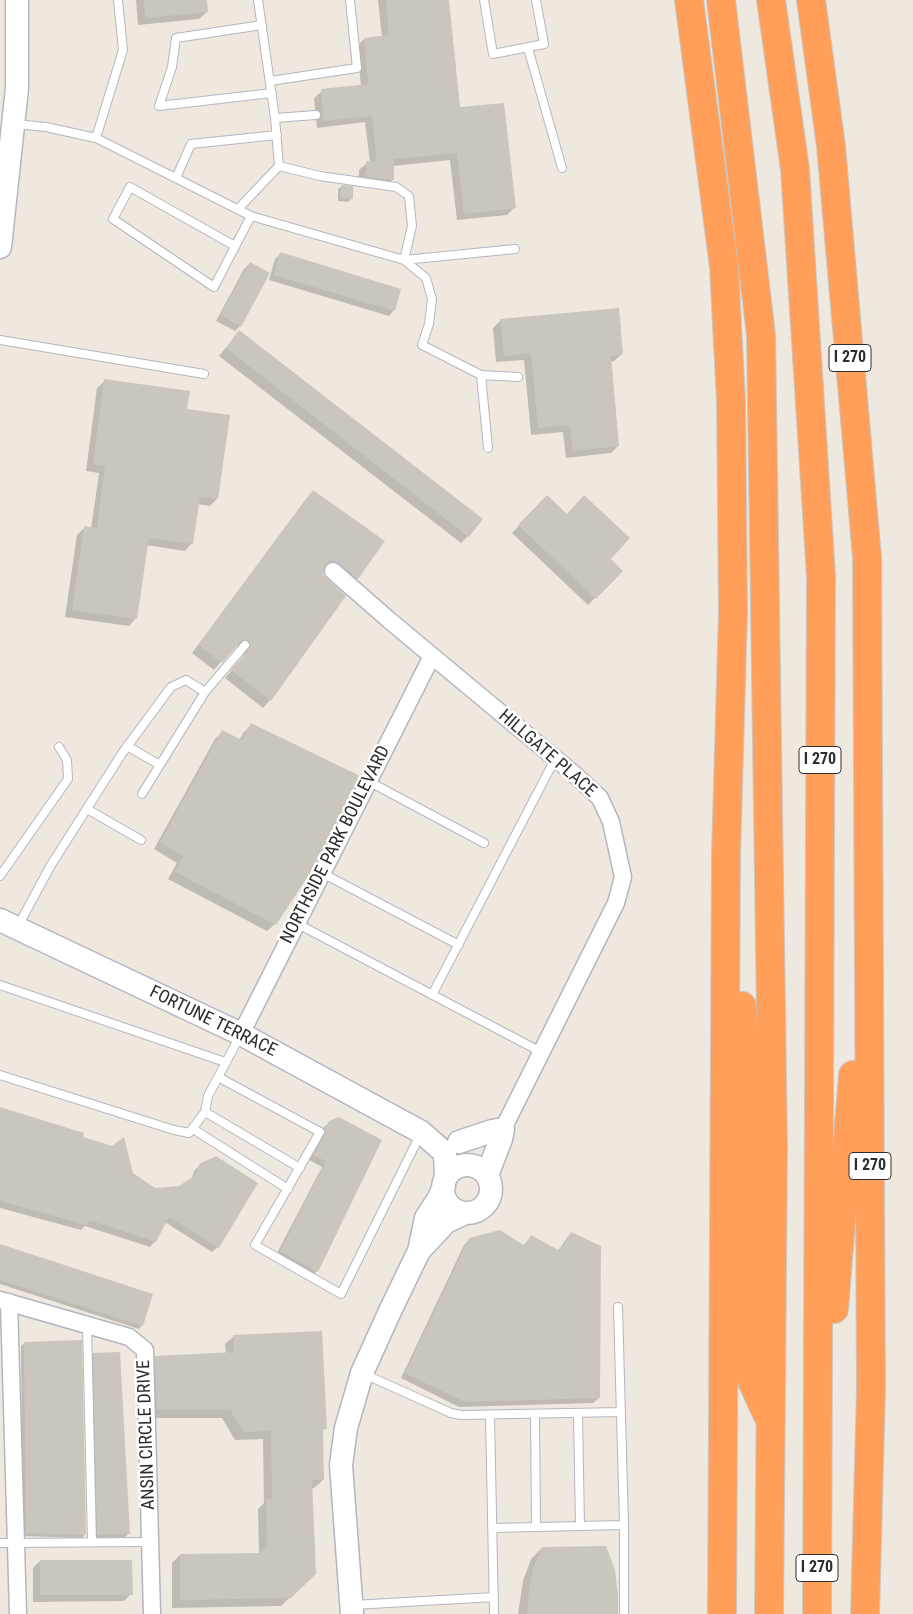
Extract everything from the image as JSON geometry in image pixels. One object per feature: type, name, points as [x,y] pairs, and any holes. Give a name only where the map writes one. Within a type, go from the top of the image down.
[{"type":"highway","points":[[689,0],[724,268],[731,401],[733,612],[726,855],[722,1614]]},
{"type":"highway","points":[[722,0],[761,335],[773,1147],[769,1614]]},
{"type":"highway","name":"I 270","points":[[771,0],[795,169],[821,576],[817,1614]]},
{"type":"highway","name":"I 270","points":[[811,0],[831,146],[867,558],[871,1390],[866,1614]]},
{"type":"highway","points":[[726,855],[740,968],[749,1130],[751,1379],[771,1422]]},
{"type":"highway","points":[[817,1522],[869,887]]},
{"type":"street","points":[[0,247],[17,88],[17,0]]},
{"type":"street","name":"HILLGATE PLACE","points":[[333,571],[600,798],[611,822],[623,877],[616,903],[503,1129]]},
{"type":"street","name":"NORTHSIDE PARK BOULEVARD","points":[[240,1034],[432,656]]},
{"type":"street","name":"FORTUNE TERRACE","points":[[9,924],[240,1034],[421,1132],[445,1153],[445,1182]]},
{"type":"street","points":[[419,1251],[446,1222],[486,1205],[491,1184],[481,1171],[468,1151],[459,1142],[503,1129],[501,1139],[481,1171]]},
{"type":"street","name":"FORTUNE TERRACE","points":[[421,1132],[459,1142]]},
{"type":"street","points":[[352,1610],[341,1465],[346,1428],[362,1373],[419,1251],[426,1218],[439,1198],[451,1171],[466,1165],[481,1171]]},
{"type":"street","points":[[445,1182],[444,1194],[447,1202],[458,1211],[466,1213]]},
{"type":"street","points":[[4,1301],[8,1543],[18,1614]]},
{"type":"street","name":"ANSIN CIRCLE DRIVE","points":[[4,1301],[130,1337],[145,1350],[152,1614]]},
{"type":"lane","points":[[96,138],[123,50],[118,0]]},
{"type":"lane","points":[[238,209],[279,166],[272,94],[258,0]]},
{"type":"lane","points":[[270,81],[356,68],[350,0]]},
{"type":"lane","points":[[484,0],[493,54],[544,44],[536,0]]},
{"type":"lane","points":[[262,25],[176,38],[172,67],[159,106],[272,94]]},
{"type":"lane","points":[[528,48],[562,168]]},
{"type":"lane","points":[[275,118],[316,115]]},
{"type":"lane","points":[[13,124],[46,126],[96,138],[250,216],[404,260],[515,249]]},
{"type":"lane","points":[[176,178],[192,144],[277,135]]},
{"type":"lane","points":[[279,166],[320,176],[396,187],[409,196],[412,226],[404,260]]},
{"type":"lane","points":[[235,246],[130,187],[113,219],[214,287],[235,246],[250,216]]},
{"type":"lane","points":[[404,260],[426,278],[432,299],[429,324],[422,345],[481,375],[518,376]]},
{"type":"lane","points":[[0,340],[204,374]]},
{"type":"lane","points":[[481,375],[488,448]]},
{"type":"lane","points":[[142,794],[205,692],[245,645]]},
{"type":"lane","points":[[9,924],[51,865],[127,746],[171,688],[186,680],[205,692]]},
{"type":"lane","points":[[127,746],[160,765]]},
{"type":"lane","points":[[0,876],[68,779],[67,760],[60,747]]},
{"type":"lane","points":[[432,995],[555,759]]},
{"type":"lane","points":[[368,781],[484,842]]},
{"type":"lane","points":[[87,809],[141,840]]},
{"type":"lane","points":[[322,873],[459,945]]},
{"type":"lane","points":[[296,923],[541,1052]]},
{"type":"lane","points":[[0,985],[225,1062]]},
{"type":"lane","points":[[0,1075],[174,1130],[189,1133],[205,1112],[208,1096],[240,1034]]},
{"type":"lane","points":[[218,1077],[320,1132],[255,1245],[341,1294],[421,1132]]},
{"type":"lane","points":[[205,1112],[300,1168]]},
{"type":"lane","points":[[193,1129],[288,1189]]},
{"type":"lane","points":[[618,1307],[624,1525],[624,1614]]},
{"type":"lane","points":[[87,1325],[92,1542]]},
{"type":"lane","points":[[362,1373],[451,1413],[461,1415],[621,1412]]},
{"type":"lane","points":[[578,1413],[580,1526]]},
{"type":"lane","points":[[535,1414],[536,1527]]},
{"type":"lane","points":[[490,1415],[494,1614]]},
{"type":"lane","points":[[492,1528],[624,1525]]},
{"type":"lane","points":[[8,1543],[150,1542]]},
{"type":"lane","points":[[352,1610],[494,1597]]},
{"type":"building","points":[[144,0],[207,0],[208,12],[145,18]]},
{"type":"building","points":[[386,0],[449,0],[460,107],[504,103],[516,208],[464,214],[457,153],[394,159],[394,180],[366,177],[366,161],[377,162],[372,116],[324,121],[321,89],[368,84],[364,38],[389,35]]},
{"type":"building","points":[[341,185],[353,186],[353,199],[341,198]]},
{"type":"building","points":[[280,252],[401,289],[395,311],[274,275]]},
{"type":"building","points":[[250,262],[270,273],[241,327],[220,315]]},
{"type":"building","points":[[619,308],[623,354],[611,356],[619,446],[573,451],[570,425],[538,428],[531,353],[504,356],[500,319]]},
{"type":"building","points":[[239,330],[483,519],[469,537],[226,348]]},
{"type":"building","points":[[104,379],[190,391],[187,409],[230,415],[218,499],[200,497],[193,544],[149,538],[137,619],[72,610],[84,526],[97,528],[105,466],[93,464]]},
{"type":"building","points":[[313,490],[385,541],[358,579],[335,561],[330,561],[325,565],[323,574],[346,596],[271,701],[231,670],[250,648],[248,640],[241,641],[222,663],[198,645]]},
{"type":"building","points":[[547,495],[567,514],[584,495],[630,538],[611,559],[623,571],[596,599],[518,525]]},
{"type":"building","points":[[251,723],[360,776],[316,864],[276,925],[175,872],[183,856],[160,842],[222,730],[242,740]]},
{"type":"building","points":[[0,1107],[84,1133],[83,1137],[112,1146],[124,1137],[133,1173],[155,1188],[179,1186],[193,1177],[197,1172],[199,1164],[216,1156],[258,1183],[219,1248],[169,1217],[156,1242],[89,1220],[87,1225],[0,1201]]},
{"type":"building","points":[[339,1117],[382,1140],[318,1272],[280,1251],[326,1161],[313,1155],[325,1135],[325,1129],[329,1121]]},
{"type":"building","points":[[500,1230],[525,1246],[531,1235],[560,1251],[571,1232],[601,1246],[600,1398],[465,1402],[405,1373],[469,1238]]},
{"type":"building","points":[[0,1244],[153,1294],[143,1326],[0,1280]]},
{"type":"building","points":[[322,1331],[327,1429],[323,1429],[324,1480],[312,1480],[316,1574],[291,1598],[180,1600],[180,1554],[260,1553],[267,1546],[266,1499],[272,1499],[271,1431],[244,1432],[230,1410],[157,1410],[155,1356],[234,1352],[233,1335]]},
{"type":"building","points":[[82,1340],[86,1535],[26,1533],[24,1342]]},
{"type":"building","points":[[120,1352],[130,1534],[97,1535],[93,1353]]},
{"type":"building","points":[[606,1546],[615,1570],[618,1614],[527,1614],[533,1569],[542,1547]]},
{"type":"building","points":[[40,1560],[132,1560],[133,1595],[40,1595]]}]
